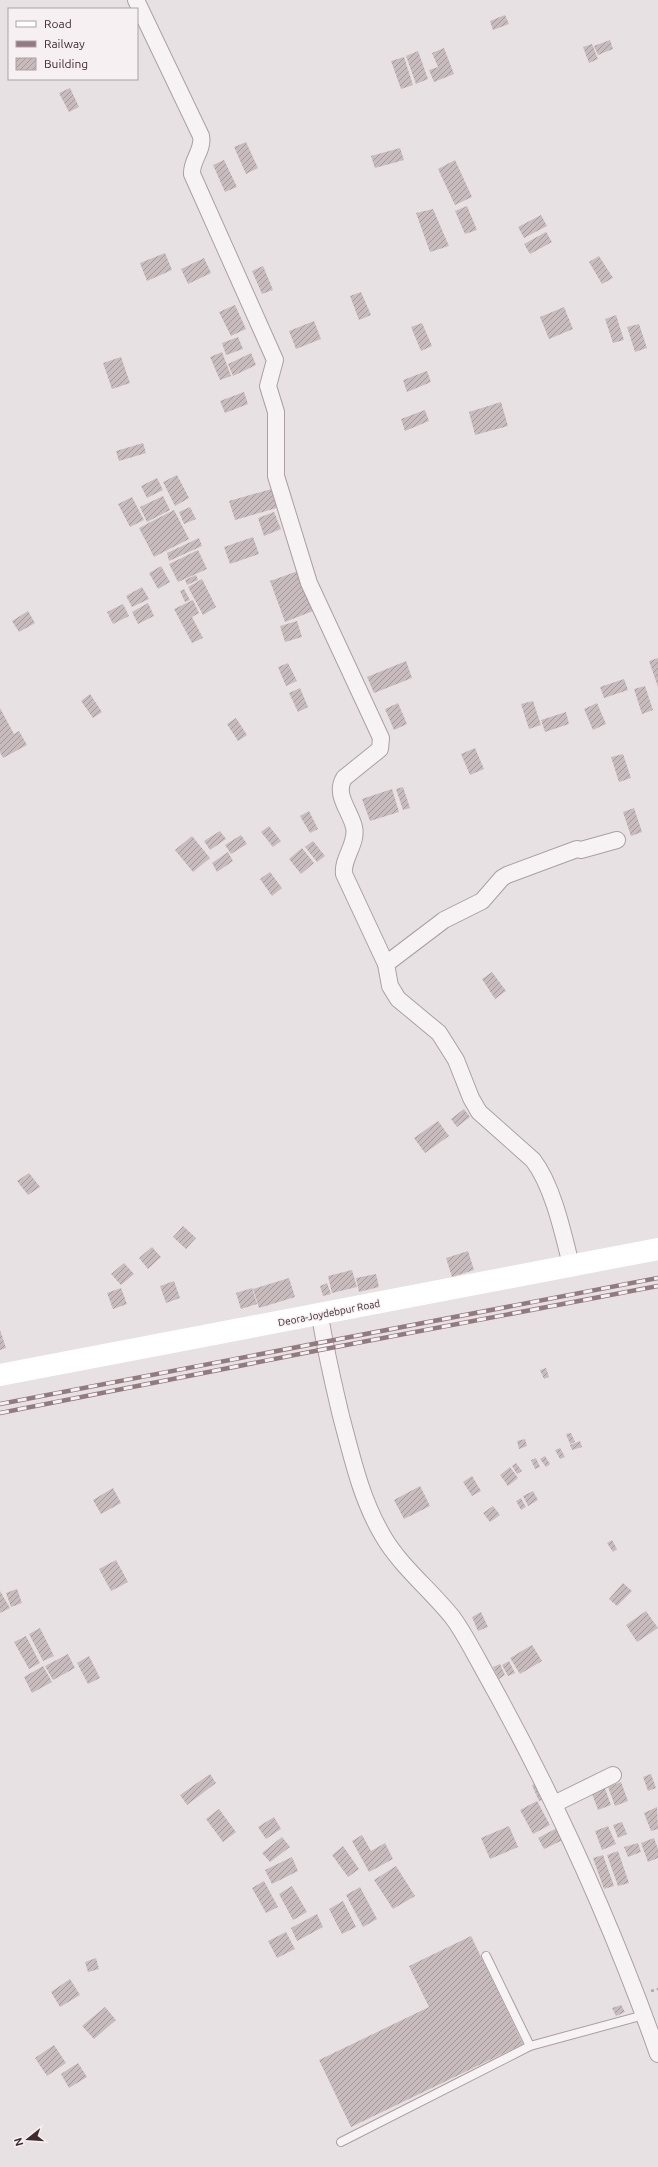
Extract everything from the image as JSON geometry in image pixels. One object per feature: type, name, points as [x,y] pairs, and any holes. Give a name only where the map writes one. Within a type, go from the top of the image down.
[{"type":"street","points":[[136,0],[201,136],[202,142],[192,166],[192,174],[275,360],[268,386],[276,412],[276,476],[309,583],[381,738],[380,749],[344,778],[339,791],[354,827],[355,834],[343,868],[344,874],[386,964],[390,986],[398,999],[439,1033],[449,1047],[475,1106],[533,1160],[539,1168],[560,1221],[571,1265]]},
{"type":"street","points":[[386,964],[444,920],[482,901],[502,878],[507,875],[577,849],[581,850],[617,840]]},
{"type":"street","name":"Deora-Joydebpur Road","points":[[0,1375],[320,1315],[658,1249]]},
{"type":"street","points":[[320,1315],[325,1349],[357,1480],[383,1537],[420,1583],[452,1618],[485,1672],[554,1804],[644,2015],[658,2054]]},
{"type":"street","points":[[554,1804],[613,1775]]},
{"type":"lane","points":[[486,1956],[530,2046]]},
{"type":"lane","points":[[342,2142],[530,2046],[644,2015]]},
{"type":"building","points":[[505,15],[509,24],[493,30],[490,21]]},
{"type":"building","points":[[610,40],[613,49],[598,55],[594,46]]},
{"type":"building","points":[[592,44],[598,59],[589,63],[583,47]]},
{"type":"building","points":[[444,48],[454,74],[434,82],[429,70],[438,67],[432,53]]},
{"type":"building","points":[[418,51],[428,79],[416,84],[406,56]]},
{"type":"building","points":[[404,57],[413,85],[401,89],[391,61]]},
{"type":"building","points":[[70,88],[79,107],[69,112],[59,93]]},
{"type":"building","points":[[246,142],[258,168],[246,174],[234,147]]},
{"type":"building","points":[[400,148],[404,160],[375,168],[371,156]]},
{"type":"building","points":[[224,160],[237,187],[225,192],[213,165]]},
{"type":"building","points":[[455,160],[472,197],[455,205],[438,169]]},
{"type":"building","points":[[467,206],[477,230],[465,234],[455,211]]},
{"type":"building","points":[[433,209],[449,246],[430,252],[416,213]]},
{"type":"building","points":[[541,215],[547,226],[524,238],[518,227]]},
{"type":"building","points":[[546,232],[552,242],[530,254],[524,244]]},
{"type":"building","points":[[165,253],[172,270],[147,281],[140,263]]},
{"type":"building","points":[[599,256],[613,278],[602,284],[589,262]]},
{"type":"building","points":[[204,258],[211,273],[188,284],[181,269]]},
{"type":"building","points":[[263,266],[273,290],[262,294],[252,271]]},
{"type":"building","points":[[361,292],[371,315],[359,320],[350,296]]},
{"type":"building","points":[[235,305],[246,329],[231,336],[219,312]]},
{"type":"building","points":[[564,307],[573,329],[549,339],[540,317]]},
{"type":"building","points":[[616,315],[624,340],[613,343],[605,319]]},
{"type":"building","points":[[314,321],[321,339],[296,349],[289,331]]},
{"type":"building","points":[[422,323],[432,346],[421,351],[411,327]]},
{"type":"building","points":[[639,324],[647,348],[635,352],[627,327]]},
{"type":"building","points":[[238,337],[243,349],[226,355],[222,343]]},
{"type":"building","points":[[222,352],[231,376],[220,380],[210,357]]},
{"type":"building","points":[[251,353],[256,365],[233,376],[228,364]]},
{"type":"building","points":[[121,357],[130,383],[112,389],[103,363]]},
{"type":"building","points":[[427,371],[431,382],[407,392],[403,380]]},
{"type":"building","points":[[244,392],[248,404],[225,413],[220,401]]},
{"type":"building","points":[[501,402],[508,426],[475,435],[469,412]]},
{"type":"building","points":[[425,410],[429,421],[405,431],[401,419]]},
{"type":"building","points":[[143,443],[146,453],[119,461],[116,451]]},
{"type":"building","points":[[177,475],[189,498],[175,506],[163,482]]},
{"type":"building","points":[[157,478],[163,490],[147,498],[141,486]]},
{"type":"building","points":[[275,488],[280,507],[235,520],[229,501]]},
{"type":"building","points":[[163,496],[170,510],[147,522],[140,507]]},
{"type":"building","points":[[132,497],[144,520],[130,527],[118,504]]},
{"type":"building","points":[[190,507],[196,519],[184,524],[179,512]]},
{"type":"building","points":[[174,510],[189,539],[154,557],[139,528]]},
{"type":"building","points":[[274,512],[281,529],[264,536],[258,518]]},
{"type":"building","points":[[253,537],[259,554],[230,564],[224,547]]},
{"type":"building","points":[[199,538],[202,546],[169,561],[167,553]]},
{"type":"building","points":[[198,550],[207,569],[178,582],[169,564]]},
{"type":"building","points":[[161,566],[170,582],[158,589],[149,573]]},
{"type":"building","points":[[298,571],[313,611],[285,622],[270,581]]},
{"type":"building","points":[[196,575],[198,580],[187,585],[185,580]]},
{"type":"building","points":[[202,579],[216,607],[203,615],[188,587]]},
{"type":"building","points":[[142,587],[149,599],[132,607],[126,596]]},
{"type":"building","points":[[184,589],[190,600],[185,602],[180,591]]},
{"type":"building","points":[[193,600],[199,613],[192,617],[203,638],[192,643],[174,609]]},
{"type":"building","points":[[148,603],[154,616],[138,624],[132,612]]},
{"type":"building","points":[[123,604],[129,616],[113,624],[107,612]]},
{"type":"building","points":[[28,611],[35,623],[19,632],[12,621]]},
{"type":"building","points":[[297,621],[302,637],[285,642],[280,626]]},
{"type":"building","points":[[658,658],[658,687],[649,661]]},
{"type":"building","points":[[406,661],[412,678],[374,693],[367,677]]},
{"type":"building","points":[[288,663],[297,681],[286,686],[278,667]]},
{"type":"building","points":[[624,679],[628,690],[604,698],[600,687]]},
{"type":"building","points":[[645,686],[653,710],[642,714],[634,689]]},
{"type":"building","points":[[300,688],[308,707],[298,712],[289,693]]},
{"type":"building","points":[[90,694],[102,712],[93,718],[81,701]]},
{"type":"building","points":[[533,701],[541,725],[529,729],[521,704]]},
{"type":"building","points":[[398,703],[407,724],[394,730],[385,709]]},
{"type":"building","points":[[597,703],[606,724],[593,730],[584,709]]},
{"type":"building","points":[[0,708],[14,734],[19,731],[27,745],[3,758],[0,752]]},
{"type":"building","points":[[566,712],[569,724],[545,732],[541,720]]},
{"type":"building","points":[[236,718],[247,735],[238,741],[227,724]]},
{"type":"building","points":[[475,748],[484,769],[470,775],[461,754]]},
{"type":"building","points":[[623,754],[631,778],[619,782],[611,757]]},
{"type":"building","points":[[403,787],[410,808],[403,810],[396,789]]},
{"type":"building","points":[[392,789],[399,812],[370,821],[362,799]]},
{"type":"building","points":[[634,808],[642,832],[631,836],[623,812]]},
{"type":"building","points":[[309,811],[318,829],[310,833],[300,816]]},
{"type":"building","points":[[269,826],[281,841],[273,847],[261,832]]},
{"type":"building","points":[[220,831],[226,839],[210,850],[204,841]]},
{"type":"building","points":[[241,835],[247,844],[231,854],[225,845]]},
{"type":"building","points":[[192,836],[210,858],[193,872],[175,850]]},
{"type":"building","points":[[313,841],[325,856],[317,862],[305,847]]},
{"type":"building","points":[[302,848],[314,863],[301,874],[289,859]]},
{"type":"building","points":[[228,852],[233,861],[217,872],[212,863]]},
{"type":"building","points":[[270,872],[282,888],[272,896],[260,879]]},
{"type":"building","points":[[492,972],[506,991],[495,999],[482,979]]},
{"type":"building","points":[[464,1109],[470,1117],[457,1127],[451,1119]]},
{"type":"building","points":[[438,1121],[449,1136],[425,1153],[414,1138]]},
{"type":"building","points":[[29,1173],[40,1187],[28,1195],[17,1181]]},
{"type":"building","points":[[183,1226],[196,1238],[186,1249],[173,1237]]},
{"type":"building","points":[[152,1247],[161,1257],[148,1269],[139,1258]]},
{"type":"building","points":[[468,1251],[474,1270],[452,1277],[446,1258]]},
{"type":"building","points":[[124,1263],[134,1274],[121,1285],[111,1274]]},
{"type":"building","points":[[352,1270],[357,1287],[332,1293],[328,1276]]},
{"type":"building","points":[[376,1274],[379,1287],[359,1292],[356,1278]]},
{"type":"building","points":[[289,1278],[295,1297],[259,1308],[253,1289]]},
{"type":"building","points":[[174,1281],[180,1298],[166,1303],[160,1286]]},
{"type":"building","points":[[327,1283],[331,1294],[323,1296],[320,1286]]},
{"type":"building","points":[[121,1288],[127,1304],[113,1309],[107,1293]]},
{"type":"building","points":[[252,1288],[257,1304],[241,1309],[236,1293]]},
{"type":"building","points":[[0,1330],[6,1348],[0,1350]]},
{"type":"building","points":[[546,1368],[549,1377],[544,1379],[540,1370]]},
{"type":"building","points":[[571,1433],[575,1442],[570,1444],[566,1434]]},
{"type":"building","points":[[525,1439],[527,1446],[519,1449],[517,1441]]},
{"type":"building","points":[[580,1441],[582,1447],[572,1450],[570,1445]]},
{"type":"building","points":[[560,1448],[565,1457],[560,1459],[555,1450]]},
{"type":"building","points":[[545,1456],[550,1464],[546,1467],[540,1459]]},
{"type":"building","points":[[536,1458],[540,1467],[535,1469],[531,1460]]},
{"type":"building","points":[[516,1463],[522,1471],[517,1474],[512,1466]]},
{"type":"building","points":[[510,1467],[518,1478],[508,1486],[500,1475]]},
{"type":"building","points":[[472,1476],[481,1491],[472,1496],[463,1482]]},
{"type":"building","points":[[420,1486],[430,1506],[404,1519],[394,1500]]},
{"type":"building","points":[[113,1488],[121,1503],[101,1514],[93,1500]]},
{"type":"building","points":[[533,1491],[538,1500],[528,1506],[523,1496]]},
{"type":"building","points":[[521,1498],[526,1507],[521,1510],[516,1501]]},
{"type":"building","points":[[493,1506],[500,1515],[490,1522],[483,1513]]},
{"type":"building","points":[[612,1540],[617,1549],[613,1552],[607,1543]]},
{"type":"building","points":[[116,1560],[128,1582],[111,1591],[99,1569]]},
{"type":"building","points":[[623,1583],[632,1591],[617,1606],[609,1599]]},
{"type":"building","points":[[17,1589],[22,1603],[11,1607],[6,1593]]},
{"type":"building","points":[[0,1591],[10,1608],[0,1613]]},
{"type":"building","points":[[646,1611],[658,1628],[637,1642],[626,1625]]},
{"type":"building","points":[[481,1612],[488,1627],[478,1631],[472,1617]]},
{"type":"building","points":[[40,1628],[54,1656],[43,1661],[29,1634]]},
{"type":"building","points":[[26,1636],[40,1663],[29,1669],[14,1642]]},
{"type":"building","points":[[532,1645],[542,1661],[520,1674],[510,1658]]},
{"type":"building","points":[[68,1654],[75,1668],[53,1680],[45,1666]]},
{"type":"building","points":[[89,1656],[100,1678],[88,1684],[77,1663]]},
{"type":"building","points":[[509,1661],[515,1673],[508,1676],[502,1665]]},
{"type":"building","points":[[500,1664],[505,1675],[499,1679],[493,1667]]},
{"type":"building","points":[[43,1666],[52,1682],[32,1693],[24,1677]]},
{"type":"building","points":[[210,1774],[216,1783],[187,1805],[180,1795]]},
{"type":"building","points":[[651,1774],[656,1788],[648,1791],[643,1777]]},
{"type":"building","points":[[540,1782],[547,1798],[539,1801],[532,1785]]},
{"type":"building","points":[[621,1782],[628,1801],[615,1806],[608,1787]]},
{"type":"building","points":[[604,1786],[611,1805],[598,1810],[591,1791]]},
{"type":"building","points":[[537,1801],[550,1825],[533,1834],[520,1810]]},
{"type":"building","points":[[657,1807],[658,1829],[651,1831],[644,1813]]},
{"type":"building","points":[[219,1809],[236,1832],[223,1842],[206,1819]]},
{"type":"building","points":[[274,1817],[281,1829],[266,1839],[258,1827]]},
{"type":"building","points":[[622,1822],[627,1834],[618,1838],[613,1825]]},
{"type":"building","points":[[509,1826],[518,1847],[490,1859],[481,1838]]},
{"type":"building","points":[[608,1826],[616,1844],[602,1850],[595,1831]]},
{"type":"building","points":[[559,1827],[565,1839],[544,1849],[538,1838]]},
{"type":"building","points":[[362,1835],[371,1851],[385,1843],[393,1859],[369,1872],[352,1841]]},
{"type":"building","points":[[282,1837],[290,1847],[270,1862],[262,1853]]},
{"type":"building","points":[[654,1838],[658,1849],[658,1858],[648,1862],[641,1843]]},
{"type":"building","points":[[638,1843],[641,1852],[628,1857],[624,1847]]},
{"type":"building","points":[[343,1846],[359,1869],[348,1877],[332,1855]]},
{"type":"building","points":[[618,1851],[629,1883],[618,1886],[607,1855]]},
{"type":"building","points":[[603,1855],[614,1886],[604,1889],[593,1858]]},
{"type":"building","points":[[292,1857],[298,1871],[272,1884],[265,1870]]},
{"type":"building","points":[[396,1866],[415,1896],[393,1909],[374,1880]]},
{"type":"building","points":[[264,1881],[278,1907],[266,1913],[252,1888]]},
{"type":"building","points":[[292,1886],[307,1912],[293,1920],[279,1894]]},
{"type":"building","points":[[360,1887],[377,1919],[363,1927],[346,1895]]},
{"type":"building","points":[[343,1901],[356,1927],[342,1934],[329,1909]]},
{"type":"building","points":[[317,1914],[323,1927],[297,1941],[291,1928]]},
{"type":"building","points":[[286,1932],[295,1949],[277,1958],[268,1941]]},
{"type":"building","points":[[471,1936],[523,2044],[351,2127],[319,2060],[429,2007],[409,1966]]},
{"type":"building","points":[[96,1958],[99,1969],[88,1972],[85,1962]]},
{"type":"building","points":[[70,1979],[80,1995],[60,2007],[51,1992]]},
{"type":"building","points":[[621,2005],[625,2012],[616,2016],[612,2008]]},
{"type":"building","points":[[105,2007],[116,2020],[94,2039],[82,2026]]},
{"type":"building","points":[[54,2045],[66,2063],[47,2076],[35,2058]]},
{"type":"building","points":[[78,2063],[87,2077],[69,2088],[61,2074]]},
{"type":"railway","points":[[0,1404],[658,1278]]},
{"type":"railway","points":[[0,1413],[325,1349],[658,1286]]}]
